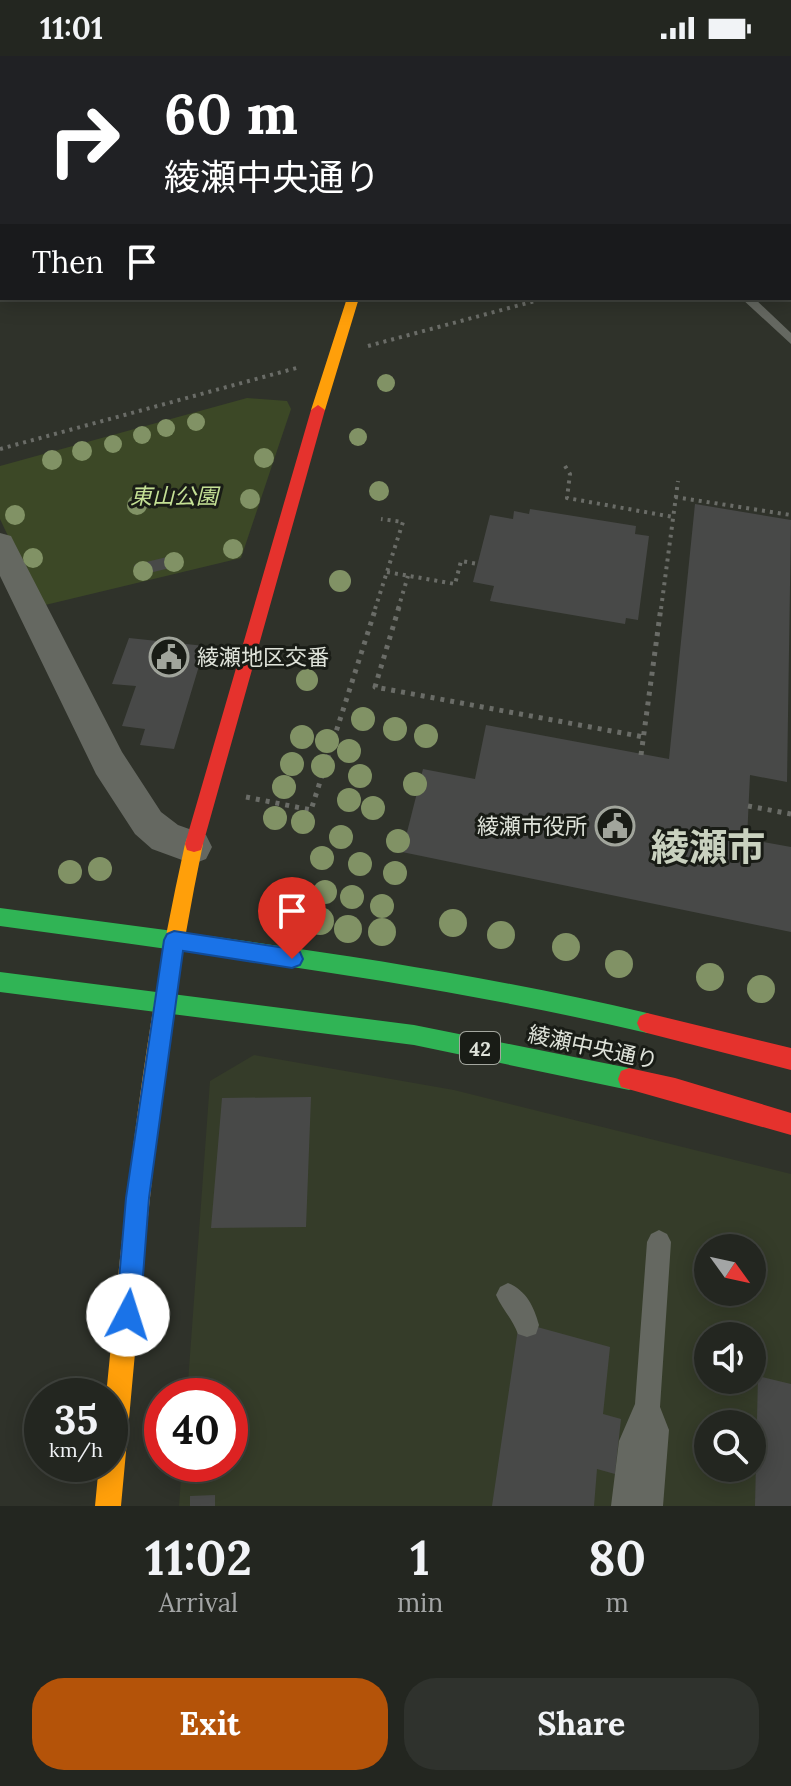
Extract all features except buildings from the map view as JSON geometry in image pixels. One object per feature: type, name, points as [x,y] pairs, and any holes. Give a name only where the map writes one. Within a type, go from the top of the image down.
[{"type":"main road","points":[[108,1506],[137,1198],[174,940],[197,832],[292,494],[352,300]]},
{"type":"main road","name":"綾瀬中央通り","points":[[0,917],[174,940],[563,1002],[791,1059]]},
{"type":"main road","name":"綾瀬中央通り","points":[[0,982],[414,1035],[675,1089],[791,1124]]},
{"type":"street","points":[[0,544],[109,763],[148,823],[165,837],[197,832]]},
{"type":"lane","points":[[749,300],[791,340]]},
{"type":"lane","points":[[650,1506],[656,1430],[647,1407],[659,1242]]},
{"type":"lane","points":[[508,1295],[523,1311],[527,1325]]},
{"type":"lane","points":[[624,1506],[633,1441],[639,1419],[647,1407]]},
{"type":"path","points":[[0,449],[539,300]]},
{"type":"path","points":[[565,466],[570,474],[567,498],[673,517]]},
{"type":"path","points":[[641,755],[678,481]]},
{"type":"path","points":[[675,497],[791,515]]},
{"type":"path","points":[[242,796],[311,810],[403,522],[381,519]]},
{"type":"path","points":[[387,572],[455,584],[461,561],[478,564]]},
{"type":"path","points":[[408,576],[375,687],[644,737]]},
{"type":"path","points":[[748,806],[791,814]]},
{"type":"shaded area","points":[[254,1055],[454,1090],[791,1174],[791,1506],[179,1506],[181,1482],[248,1482],[248,1378],[188,1378],[210,1081]]},
{"type":"green space","name":"東山公園","points":[[247,398],[287,401],[291,409],[241,558],[41,606],[0,519],[0,466]]},
{"type":"traffic: fast","points":[[0,917],[407,974],[568,1004],[647,1023]]},
{"type":"traffic: fast","points":[[0,982],[414,1035],[629,1079]]},
{"type":"traffic: slow","points":[[318,410],[352,300]]},
{"type":"traffic: slow","points":[[108,1506],[150,1090],[176,925],[194,844]]},
{"type":"traffic: jam","points":[[194,844],[318,410]]},
{"type":"traffic: jam","points":[[647,1023],[791,1059]]},
{"type":"traffic: jam","points":[[629,1079],[675,1089],[791,1124]]},
{"type":"place","name":"綾瀬地区交番","points":[[169,657]]},
{"type":"place","name":"綾瀬市役所","points":[[615,826]]},
{"type":"district","name":"綾瀬市","points":[[708,847]]},
{"type":"route","points":[[128,1315],[137,1198],[174,940],[292,959]]}]
